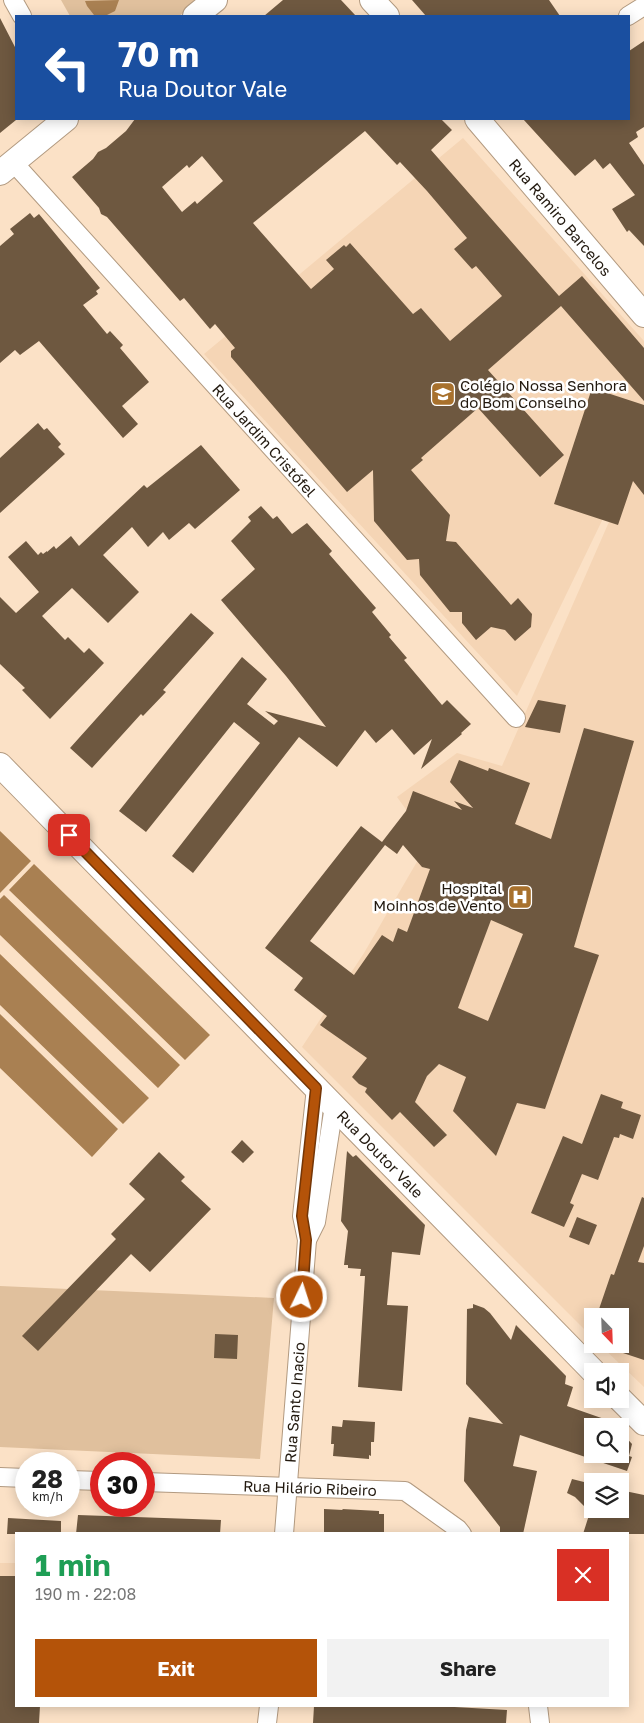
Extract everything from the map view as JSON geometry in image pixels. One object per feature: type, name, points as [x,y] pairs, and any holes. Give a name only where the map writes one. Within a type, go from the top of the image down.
[{"type":"street","points":[[13,0],[21,15]]},
{"type":"street","points":[[196,15],[215,0]]},
{"type":"street","points":[[372,0],[386,15]]},
{"type":"street","points":[[630,15],[644,6]]},
{"type":"street","points":[[6,167],[65,120]]},
{"type":"street","name":"Rua Ramiro Barcelos","points":[[478,120],[644,314]]},
{"type":"street","name":"Rua Jardim Cristófel","points":[[6,167],[516,718]]},
{"type":"street","name":"Rua Doutor Vale","points":[[0,765],[585,1363]]},
{"type":"street","name":"Rua Santo Inacio","points":[[284,1532],[306,1240],[302,1216],[316,1088]]},
{"type":"street","name":"Rua Santo Inacio","points":[[306,1240],[316,1222],[334,1106]]},
{"type":"street","points":[[629,1408],[644,1423]]},
{"type":"street","points":[[0,1477],[15,1478]]},
{"type":"street","name":"Rua Hilário Ribeiro","points":[[155,1482],[405,1491],[460,1532]]},
{"type":"street","points":[[267,1723],[269,1707]]},
{"type":"street","points":[[538,1707],[540,1723]]},
{"type":"shaded area","points":[[61,0],[200,0],[180,15],[69,15]]},
{"type":"shaded area","points":[[119,0],[115,11],[107,15],[94,15],[85,1]]},
{"type":"shaded area","name":"Colégio Nossa Senhora do Bom Conselho","points":[[463,138],[644,341],[644,434],[517,696],[204,354]]},
{"type":"shaded area","name":"Hospital Moinhos de Vento","points":[[644,442],[644,1387],[629,1373],[629,1363],[619,1363],[608,1353],[629,1353],[629,1308],[584,1308],[584,1329],[302,1047],[364,953],[429,841],[397,797],[457,753],[502,766]]},
{"type":"shaded area","points":[[0,831],[31,861],[0,893]]},
{"type":"shaded area","points":[[34,864],[210,1035],[185,1060],[9,890]]},
{"type":"shaded area","points":[[4,895],[180,1065],[158,1088],[0,935],[0,899]]},
{"type":"shaded area","points":[[0,954],[149,1098],[123,1124],[0,1005]]},
{"type":"shaded area","points":[[0,1014],[118,1129],[92,1157],[0,1068]]},
{"type":"shaded area","points":[[0,1286],[274,1298],[260,1459],[155,1454],[155,1452],[108,1452],[0,1447]]},
{"type":"shaded area","points":[[0,1563],[15,1563],[15,1594],[0,1594]]},
{"type":"building","points":[[283,0],[341,0],[355,15],[265,15]]},
{"type":"building","points":[[412,0],[549,0],[559,15],[425,15]]},
{"type":"building","points":[[0,18],[15,47],[16,120],[0,133]]},
{"type":"building","points":[[644,41],[644,127],[636,132],[638,137],[629,143],[644,165],[644,246],[629,230],[627,232],[612,209],[635,195],[610,163],[603,169],[595,159],[575,176],[524,120],[630,120],[630,50]]},
{"type":"building","points":[[134,120],[442,120],[452,130],[431,150],[559,296],[582,276],[644,348],[644,401],[561,306],[488,370],[564,455],[540,477],[478,408],[421,458],[423,460],[411,470],[450,515],[446,541],[456,542],[511,605],[518,598],[532,614],[531,627],[515,641],[505,630],[491,627],[476,640],[462,623],[462,612],[450,612],[420,575],[419,559],[407,560],[374,521],[373,470],[347,492],[231,357],[231,351],[235,348],[215,324],[210,329],[184,298],[180,301],[107,217],[101,214],[99,208],[72,177],[93,159],[98,152],[106,148],[126,131]],"holes":[[[365,131],[397,165],[400,162],[467,238],[454,249],[472,269],[476,266],[502,296],[450,341],[421,308],[413,314],[350,243],[346,247],[344,245],[326,260],[334,269],[311,289],[253,223]],[[202,156],[223,181],[197,204],[195,201],[182,212],[162,187],[187,165],[189,168]]]},
{"type":"building","points":[[30,213],[34,218],[39,214],[100,288],[96,291],[98,294],[83,305],[107,334],[110,331],[123,345],[120,348],[149,382],[122,406],[138,424],[123,438],[39,341],[20,355],[15,350],[0,363],[0,246],[14,234],[10,229]]},
{"type":"building","points":[[592,388],[644,405],[644,495],[633,481],[618,525],[554,504]]},
{"type":"building","points":[[38,423],[44,430],[47,428],[61,444],[58,447],[65,454],[0,513],[0,458]]},
{"type":"building","points":[[201,445],[240,490],[195,529],[189,523],[169,540],[163,532],[148,547],[132,527],[103,555],[139,592],[108,623],[72,588],[42,616],[65,640],[68,637],[84,653],[89,648],[104,663],[50,719],[22,690],[25,688],[0,664],[0,597],[16,613],[39,592],[8,557],[26,541],[38,555],[41,552],[43,554],[47,552],[54,546],[56,549],[71,536],[79,546],[144,485],[147,488]]},
{"type":"building","points":[[261,506],[273,519],[277,516],[292,534],[307,523],[332,551],[329,554],[376,608],[372,612],[391,635],[389,637],[407,658],[404,660],[442,705],[447,700],[471,724],[421,769],[432,739],[414,755],[392,729],[376,743],[365,730],[337,767],[299,737],[193,873],[172,856],[260,743],[234,722],[146,832],[119,811],[242,657],[267,679],[247,704],[274,725],[278,721],[265,711],[326,727],[286,676],[221,600],[255,569],[231,541],[251,521],[248,517]]},
{"type":"building","points":[[191,613],[214,633],[163,690],[166,692],[143,716],[141,714],[92,768],[70,748]]},
{"type":"building","points":[[538,700],[566,705],[560,733],[525,727]]},
{"type":"building","points":[[584,728],[634,741],[574,947],[599,955],[545,1109],[517,1103],[496,1156],[453,1111],[466,1077],[439,1064],[427,1076],[415,1102],[447,1135],[434,1147],[400,1112],[392,1120],[365,1092],[367,1088],[359,1084],[352,1077],[367,1058],[320,1025],[327,1016],[294,990],[303,978],[265,948],[361,826],[382,842],[406,811],[413,791],[462,810],[454,801],[473,808],[450,782],[459,760],[488,771],[489,768],[530,783],[515,824],[551,839]],"holes":[[[385,845],[397,854],[403,845],[422,867],[430,869],[407,932],[398,928],[393,942],[382,935],[354,975],[310,941]],[[491,920],[523,934],[488,1021],[458,1008]]]},
{"type":"building","points":[[601,1094],[623,1102],[621,1108],[641,1115],[633,1139],[620,1134],[619,1138],[614,1137],[598,1180],[582,1174],[570,1203],[574,1205],[564,1227],[531,1213],[563,1136],[582,1144]]},
{"type":"building","points":[[242,1140],[254,1152],[243,1163],[231,1152]]},
{"type":"building","points":[[347,1151],[353,1157],[356,1155],[425,1225],[420,1255],[392,1252],[387,1305],[408,1306],[402,1391],[358,1387],[365,1276],[360,1276],[361,1269],[348,1268],[348,1265],[344,1265],[348,1231],[341,1221]]},
{"type":"building","points":[[159,1152],[185,1177],[181,1181],[211,1209],[150,1272],[131,1254],[38,1351],[22,1336],[116,1239],[111,1234],[145,1199],[129,1184]]},
{"type":"building","points":[[642,1197],[644,1198],[644,1246],[638,1262],[644,1263],[644,1360],[623,1353],[629,1353],[629,1308],[599,1308],[611,1274],[614,1275]]},
{"type":"building","points":[[577,1217],[597,1225],[589,1245],[569,1237]]},
{"type":"building","points":[[473,1304],[484,1308],[511,1340],[516,1325],[566,1376],[565,1384],[573,1387],[567,1406],[601,1418],[584,1418],[584,1457],[520,1435],[513,1466],[537,1471],[523,1532],[500,1532],[500,1527],[464,1481],[466,1430],[469,1417],[503,1424],[466,1384],[467,1309],[473,1308]]},
{"type":"building","points":[[215,1334],[238,1335],[237,1359],[214,1358]]},
{"type":"building","points":[[343,1420],[375,1422],[374,1442],[371,1442],[371,1456],[369,1455],[369,1459],[333,1456],[334,1444],[331,1444],[332,1426],[342,1427]]},
{"type":"building","points":[[629,1441],[632,1444],[629,1456]]},
{"type":"building","points":[[629,1456],[632,1457],[627,1471],[603,1463],[629,1463]]},
{"type":"building","points":[[572,1479],[584,1482],[584,1506],[575,1497],[567,1493]]},
{"type":"building","points":[[629,1492],[644,1495],[644,1534],[629,1534],[629,1532],[584,1532],[588,1518],[629,1518]]},
{"type":"building","points":[[324,1509],[379,1511],[379,1514],[384,1514],[384,1532],[324,1532]]},
{"type":"building","points":[[80,1515],[90,1515],[90,1517],[221,1520],[220,1532],[76,1532],[78,1517]]},
{"type":"building","points":[[8,1518],[61,1521],[61,1532],[15,1532],[15,1534],[7,1534]]},
{"type":"building","points":[[0,1576],[15,1576],[15,1707],[40,1707],[39,1723],[0,1723]]},
{"type":"building","points":[[314,1707],[454,1707],[507,1710],[506,1723],[313,1723]]},
{"type":"place","name":"Colégio Nossa Senhora do Bom Conselho","points":[[443,394]]},
{"type":"place","name":"Hospital Moinhos de Vento","points":[[520,897]]},
{"type":"route","points":[[69,835],[316,1088],[302,1216],[306,1240],[302,1297]]}]
